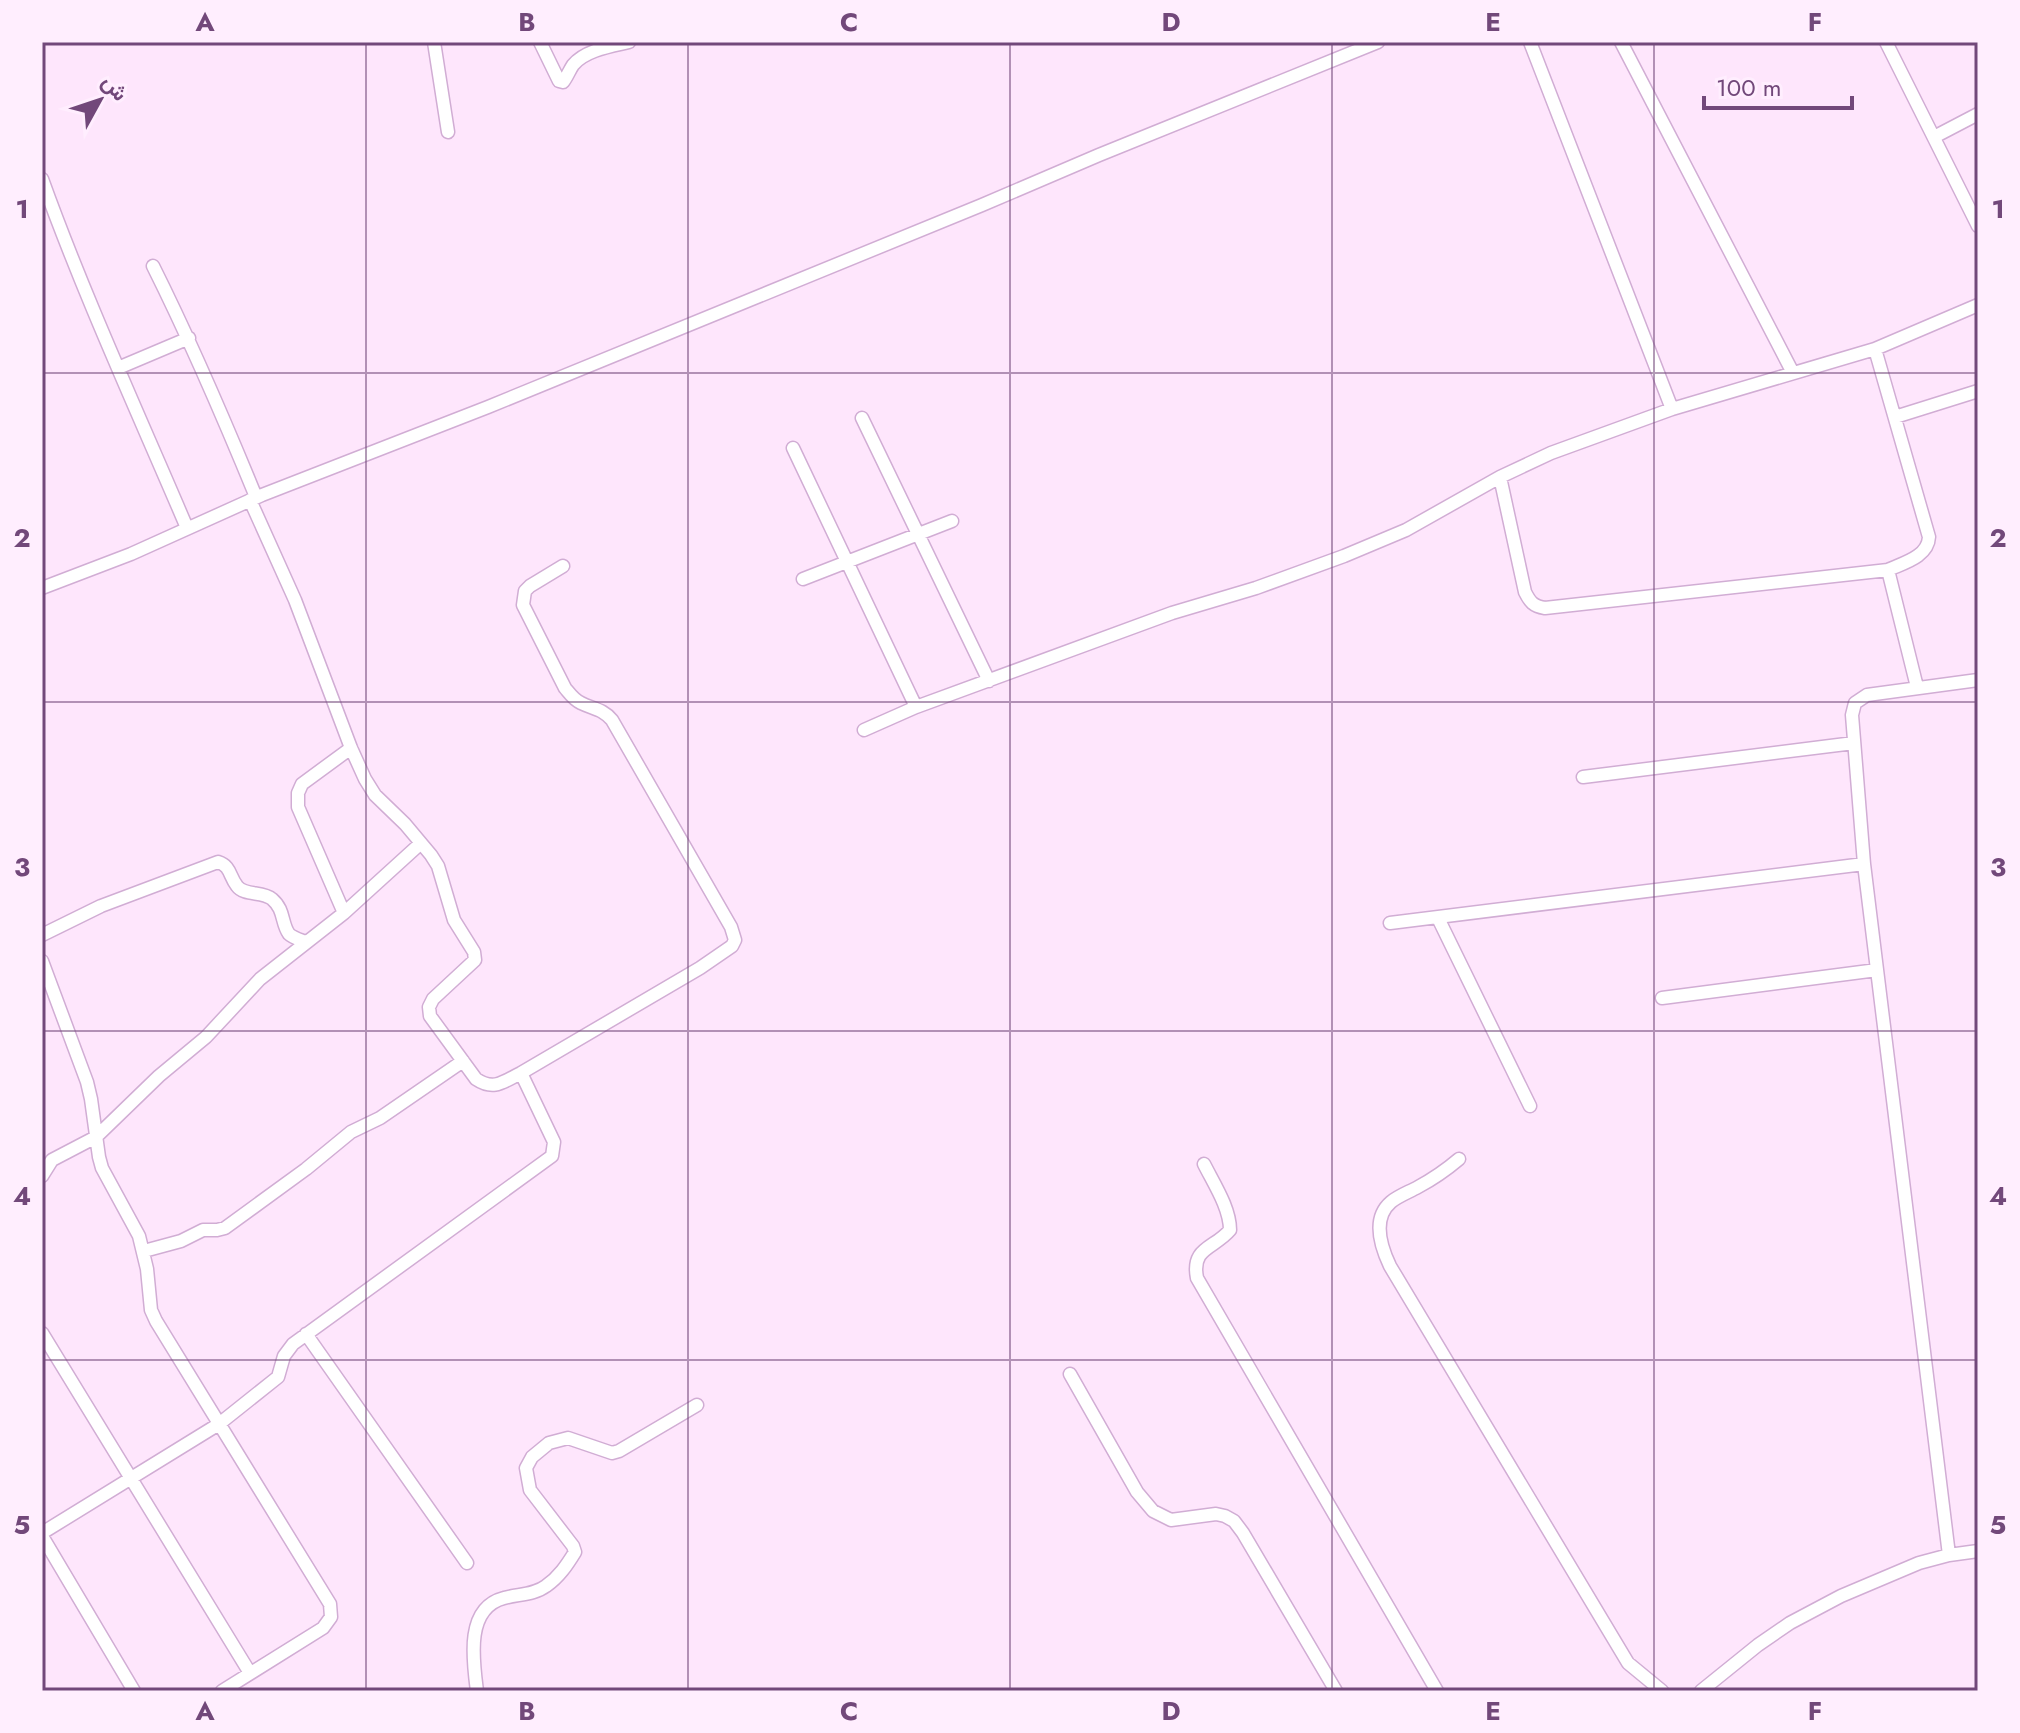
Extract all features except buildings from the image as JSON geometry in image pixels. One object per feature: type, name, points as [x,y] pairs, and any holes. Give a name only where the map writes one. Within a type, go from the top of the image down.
[{"type":"street","points":[[434,42],[448,132]]},
{"type":"street","points":[[540,42],[554,73],[563,82],[572,67],[585,56],[629,42]]},
{"type":"street","points":[[42,588],[131,554],[253,499],[488,407],[1378,42]]},
{"type":"street","points":[[1530,42],[1672,409]]},
{"type":"street","points":[[1621,42],[1793,373]]},
{"type":"street","points":[[1888,42],[1978,226]]},
{"type":"street","points":[[1934,137],[1978,114]]},
{"type":"street","points":[[42,179],[45,197],[187,528]]},
{"type":"street","points":[[153,266],[223,415],[253,499],[365,779],[375,795],[405,824],[438,866],[454,920],[475,956],[475,960],[433,999],[429,1007],[430,1016],[476,1079],[484,1085],[494,1086],[521,1073],[700,968],[732,946],[735,940],[731,927],[612,720],[603,711],[580,703],[565,688],[523,605],[525,591],[530,586],[563,566]]},
{"type":"street","points":[[864,730],[916,707],[1157,618],[1256,588],[1344,556],[1406,530],[1500,477],[1551,453],[1672,409],[1875,349],[1978,305]]},
{"type":"street","points":[[118,368],[189,338]]},
{"type":"street","points":[[1500,477],[1525,592],[1536,606],[1545,608],[1888,570],[1917,556],[1928,545],[1929,537],[1875,349]]},
{"type":"street","points":[[1895,417],[1978,391]]},
{"type":"street","points":[[862,418],[989,681]]},
{"type":"street","points":[[793,448],[916,707]]},
{"type":"street","points":[[803,579],[952,521]]},
{"type":"street","points":[[1888,570],[1917,687]]},
{"type":"street","points":[[1949,1555],[1864,864],[1852,715],[1855,703],[1867,695],[1978,680]]},
{"type":"street","points":[[1583,777],[1854,743]]},
{"type":"street","points":[[344,913],[298,807],[298,793],[302,784],[351,748]]},
{"type":"street","points":[[42,1176],[52,1160],[96,1137],[159,1076],[206,1037],[260,979],[344,913],[421,843]]},
{"type":"street","points":[[42,935],[101,906],[218,862],[229,869],[241,890],[268,895],[276,902],[287,931],[306,942]]},
{"type":"street","points":[[1390,923],[1864,864]]},
{"type":"street","points":[[1438,918],[1530,1106]]},
{"type":"street","points":[[42,961],[87,1082],[102,1168],[144,1251],[151,1310],[330,1604],[328,1623],[323,1628],[222,1691]]},
{"type":"street","points":[[1662,998],[1877,970]]},
{"type":"street","points":[[144,1251],[181,1241],[203,1230],[225,1228],[351,1132],[380,1118],[463,1061]]},
{"type":"street","points":[[134,1691],[42,1534],[219,1424],[278,1377],[288,1349],[306,1334],[552,1156],[554,1142],[521,1073]]},
{"type":"street","points":[[1459,1159],[1434,1178],[1391,1202],[1383,1213],[1380,1225],[1382,1248],[1628,1663],[1662,1691]]},
{"type":"street","points":[[1204,1164],[1226,1211],[1230,1230],[1198,1256],[1195,1269],[1197,1278],[1437,1691]]},
{"type":"street","points":[[42,1333],[48,1356],[132,1479],[250,1673]]},
{"type":"street","points":[[306,1334],[467,1563]]},
{"type":"street","points":[[1070,1374],[1137,1492],[1153,1511],[1171,1520],[1216,1514],[1234,1521],[1336,1691]]},
{"type":"street","points":[[477,1691],[473,1648],[483,1610],[491,1602],[545,1587],[575,1552],[530,1490],[526,1468],[532,1457],[549,1443],[568,1438],[612,1453],[619,1451],[697,1405]]},
{"type":"street","points":[[1701,1691],[1790,1623],[1876,1580],[1919,1563],[1978,1551]]}]
